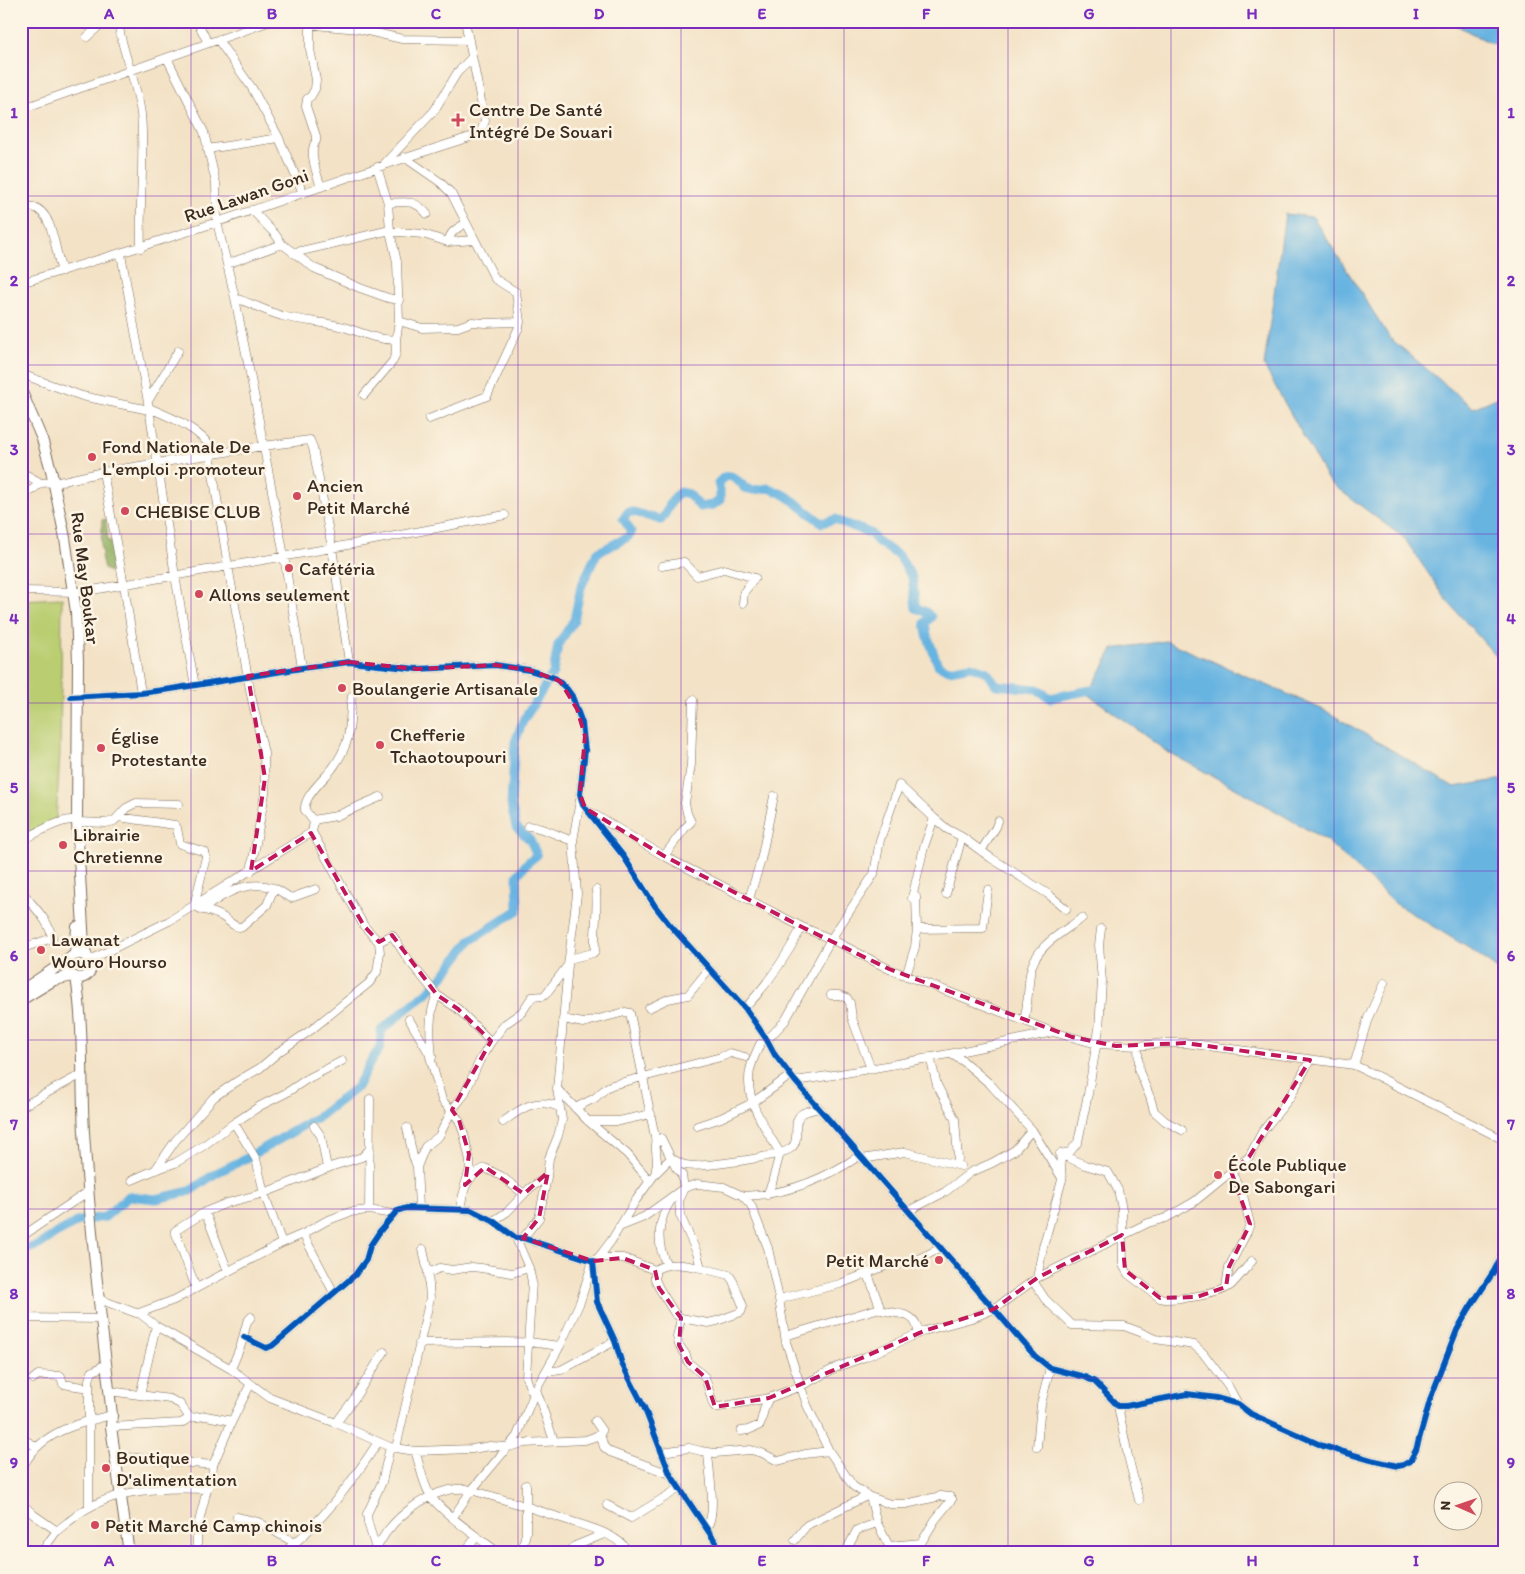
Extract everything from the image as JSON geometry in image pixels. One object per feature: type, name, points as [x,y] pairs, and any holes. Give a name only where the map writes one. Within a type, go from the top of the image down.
[{"type":"main road","name":"Rue May Boukar","points":[[21,390],[42,439],[48,483]]},
{"type":"main road","name":"Rue May Boukar","points":[[21,400],[42,454],[48,483],[65,538],[77,632],[74,697],[74,821],[77,943],[72,956]]},
{"type":"main road","name":"Rue May Boukar","points":[[74,821],[84,946],[88,959]]},
{"type":"main road","points":[[21,990],[72,956],[81,954],[88,959],[91,969],[78,976],[54,980],[21,1000]]},
{"type":"main road","points":[[72,956],[68,968],[78,976],[88,1191],[98,1299],[112,1415],[111,1427],[129,1553]]},
{"type":"street","points":[[87,37],[108,21]]},
{"type":"street","points":[[118,21],[125,53],[132,70],[140,114],[142,162],[140,248]]},
{"type":"street","points":[[197,21],[208,43]]},
{"type":"street","points":[[21,109],[271,21]]},
{"type":"street","points":[[385,164],[434,111],[457,73],[472,57],[465,21]]},
{"type":"street","points":[[320,187],[313,155],[313,145],[316,141],[316,136],[306,106],[307,99],[311,96],[316,80],[310,49],[309,22],[359,29],[402,39],[469,40]]},
{"type":"street","points":[[218,40],[250,84],[279,138],[303,193]]},
{"type":"street","name":"Rue Lawan Goni","points":[[21,283],[140,248],[404,157],[480,134],[485,121],[472,57]]},
{"type":"street","points":[[167,58],[204,132],[216,183],[217,222],[235,298],[252,385],[284,556],[302,668]]},
{"type":"street","points":[[207,149],[279,138]]},
{"type":"street","points":[[404,157],[440,182],[451,193],[495,279],[516,292],[520,322],[487,396],[429,419]]},
{"type":"street","points":[[364,395],[393,361],[396,353],[399,321],[396,262],[390,231],[388,203],[376,167]]},
{"type":"street","points":[[388,203],[410,201],[428,214]]},
{"type":"street","points":[[21,207],[33,206],[46,217],[51,228],[62,271]]},
{"type":"street","points":[[252,210],[282,244],[314,268],[367,291],[399,300]]},
{"type":"street","points":[[448,242],[452,232],[466,223]]},
{"type":"street","points":[[294,254],[390,231],[423,234],[448,242],[474,240]]},
{"type":"street","points":[[227,264],[282,244]]},
{"type":"street","points":[[121,254],[149,406],[175,576],[195,686]]},
{"type":"street","points":[[235,298],[280,315],[344,328],[376,338],[396,340]]},
{"type":"street","points":[[399,321],[422,328],[458,327],[472,322],[485,324],[520,322]]},
{"type":"street","points":[[149,406],[178,351]]},
{"type":"street","points":[[21,374],[82,396],[149,406],[185,424],[207,441],[214,454],[228,566],[264,753],[265,793],[251,871]]},
{"type":"street","points":[[21,496],[48,483],[104,472],[310,440],[332,548],[349,662]]},
{"type":"street","points":[[21,472],[48,483]]},
{"type":"street","points":[[104,472],[141,693]]},
{"type":"street","points":[[21,591],[71,593],[124,585],[504,515]]},
{"type":"street","points":[[662,566],[684,562],[697,576],[724,569],[755,578],[744,592],[743,603]]},
{"type":"street","points":[[74,697],[141,693],[349,662],[417,669],[495,665],[529,670],[552,678],[567,689],[572,696],[582,723],[586,750],[573,841],[577,894],[557,1089],[562,1116],[561,1125],[550,1158],[539,1218],[519,1238]]},
{"type":"street","points":[[88,959],[168,921],[312,832],[313,820],[305,810],[306,802],[332,769],[343,749],[349,732],[352,696]]},
{"type":"street","points":[[664,856],[691,822],[685,803],[691,765],[693,700]]},
{"type":"street","points":[[767,1195],[780,1153],[752,1103],[750,1072],[763,1042],[785,1021],[831,939],[876,870],[880,840],[899,785],[947,829],[1048,894],[1066,910]]},
{"type":"street","points":[[749,899],[761,860],[774,796]]},
{"type":"street","points":[[313,820],[336,816],[380,797]]},
{"type":"street","points":[[580,798],[583,806],[589,811],[664,856],[802,927],[831,939],[889,969],[1053,1032],[1097,1044],[1138,1046],[1174,1043],[1354,1065],[1504,1140]]},
{"type":"street","points":[[21,841],[65,820],[106,823],[114,821],[131,804],[179,804]]},
{"type":"street","points":[[589,811],[602,831],[624,857],[655,906],[669,924],[744,1008],[763,1042],[860,1158],[1035,1356],[1050,1368],[1086,1377],[1095,1382],[1118,1406],[1139,1500]]},
{"type":"street","points":[[118,817],[175,825],[180,844],[205,852],[206,857],[194,906]]},
{"type":"street","points":[[906,976],[915,947],[917,929],[914,897],[924,847],[934,818]]},
{"type":"street","points":[[981,851],[998,821]]},
{"type":"street","points":[[528,826],[537,827],[573,841]]},
{"type":"street","points":[[155,1170],[176,1140],[214,1097],[260,1068],[280,1051],[311,1030],[370,983],[377,972],[380,953],[379,942],[364,926],[312,832]]},
{"type":"street","points":[[946,894],[962,837]]},
{"type":"street","points":[[202,910],[230,892],[244,886],[255,885],[274,888],[291,898],[316,888]]},
{"type":"street","points":[[194,906],[221,916],[234,926],[242,927],[267,905],[274,888]]},
{"type":"street","points":[[21,890],[44,919],[52,938],[26,947],[21,946]]},
{"type":"street","points":[[417,1167],[426,1147],[439,1136],[452,1110],[464,1095],[480,1060],[505,1024],[522,1012],[532,997],[545,995],[569,962],[595,951],[596,890]]},
{"type":"street","points":[[917,929],[983,928],[988,890]]},
{"type":"street","points":[[1024,1020],[1028,1001],[1030,973],[1037,954],[1082,918]]},
{"type":"street","points":[[744,1008],[776,971],[802,927]]},
{"type":"street","points":[[1060,1154],[1070,1152],[1078,1142],[1083,1125],[1097,1044],[1102,981],[1099,945],[1101,929]]},
{"type":"street","points":[[379,942],[392,935],[410,962],[437,995],[458,1009],[491,1042]]},
{"type":"street","points":[[649,1008],[668,999],[688,995],[709,969]]},
{"type":"street","points":[[1354,1065],[1368,1018],[1384,983]]},
{"type":"street","points":[[435,1078],[430,1037],[432,1006],[437,995]]},
{"type":"street","points":[[830,995],[839,995],[847,998],[850,1002],[852,1018],[871,1069]]},
{"type":"street","points":[[563,1019],[583,1023],[625,1012],[630,1013],[651,1114],[658,1162],[652,1178]]},
{"type":"street","points":[[408,1019],[429,1054],[442,1100],[459,1120],[469,1154],[470,1169],[460,1208]]},
{"type":"street","points":[[698,1126],[721,1118],[752,1103],[793,1078],[871,1069],[1053,1032]]},
{"type":"street","points":[[1138,1046],[1139,1071],[1154,1111],[1164,1121],[1182,1130]]},
{"type":"street","points":[[575,1108],[595,1098],[612,1085],[721,1057],[730,1053],[745,1057]]},
{"type":"street","points":[[951,1054],[963,1061],[990,1084],[1032,1130],[1062,1180]]},
{"type":"street","points":[[743,1196],[767,1195],[819,1179],[860,1158],[873,1159],[905,1152],[960,1162],[955,1119],[936,1086],[930,1057]]},
{"type":"street","points":[[132,1180],[175,1163],[260,1106],[342,1060]]},
{"type":"street","points":[[681,1318],[677,1337],[679,1345],[688,1362],[706,1377],[713,1404],[715,1407],[719,1407],[769,1398],[801,1386],[836,1368],[918,1333],[972,1318],[994,1309],[1035,1279],[1122,1235],[1148,1223],[1166,1218],[1194,1202],[1249,1157],[1262,1132],[1289,1099],[1310,1060]]},
{"type":"street","points":[[21,1107],[82,1074]]},
{"type":"street","points":[[557,1089],[588,1121],[652,1178]]},
{"type":"street","points":[[369,1210],[370,1098]]},
{"type":"street","points":[[502,1122],[514,1113],[529,1106],[547,1103],[559,1107]]},
{"type":"street","points":[[671,1158],[685,1165],[725,1163],[780,1153],[791,1149],[795,1144],[796,1122],[799,1117],[818,1108]]},
{"type":"street","points":[[588,1121],[606,1122],[632,1119],[651,1114]]},
{"type":"street","points":[[632,1119],[653,1126]]},
{"type":"street","points":[[234,1123],[256,1159],[264,1193],[282,1243]]},
{"type":"street","points":[[314,1126],[321,1136],[327,1168]]},
{"type":"street","points":[[407,1128],[417,1167],[419,1208]]},
{"type":"street","points":[[908,1211],[946,1192],[971,1172],[1015,1150],[1032,1130]]},
{"type":"street","points":[[661,1138],[682,1174],[684,1188],[678,1200],[680,1215],[697,1253],[701,1268]]},
{"type":"street","points":[[196,1288],[175,1231],[206,1212],[227,1203],[264,1193],[327,1168],[362,1157],[370,1149]]},
{"type":"street","points":[[1060,1154],[1062,1180],[1035,1279],[1045,1299],[1072,1325],[1124,1326],[1155,1339],[1194,1345],[1203,1353],[1228,1386],[1238,1404]]},
{"type":"street","points":[[1060,1154],[1108,1172],[1118,1190],[1123,1217],[1123,1265],[1125,1270],[1160,1298],[1198,1297],[1226,1287],[1242,1274],[1252,1261]]},
{"type":"street","points":[[453,1517],[471,1491],[516,1436],[535,1392],[560,1346],[580,1302],[596,1259],[643,1190],[671,1158]]},
{"type":"street","points":[[465,1185],[473,1175],[482,1169],[488,1168],[524,1194]]},
{"type":"street","points":[[1226,1287],[1229,1267],[1250,1224],[1243,1195],[1231,1171]]},
{"type":"street","points":[[493,1221],[507,1212],[524,1194],[547,1177]]},
{"type":"street","points":[[619,1227],[644,1217],[684,1188],[697,1184],[718,1185],[731,1189],[743,1196],[751,1205],[765,1240],[771,1260],[785,1336],[807,1405],[830,1452],[853,1486],[868,1497],[884,1503],[906,1504],[941,1496],[952,1499],[935,1520],[921,1543],[889,1546],[877,1522],[868,1497]]},
{"type":"street","points":[[21,1236],[88,1191]]},
{"type":"street","points":[[667,1265],[660,1249],[660,1231],[664,1213],[675,1195]]},
{"type":"street","points":[[98,1299],[140,1313],[174,1300],[326,1221],[350,1212],[369,1210],[393,1214],[406,1208],[460,1208],[477,1212],[519,1238],[596,1259],[623,1258],[655,1270]]},
{"type":"street","points":[[244,1338],[269,1348],[347,1283],[361,1268],[366,1260],[370,1246],[397,1211]]},
{"type":"street","points":[[206,1212],[228,1271]]},
{"type":"street","points":[[303,1234],[334,1293]]},
{"type":"street","points":[[519,1238],[529,1268],[532,1288],[526,1377],[530,1388],[535,1392],[554,1441]]},
{"type":"street","points":[[779,1299],[840,1284],[885,1266],[914,1261],[941,1248]]},
{"type":"street","points":[[376,1551],[367,1514],[382,1482],[386,1463],[393,1448],[430,1298],[428,1273],[423,1249]]},
{"type":"street","points":[[1118,1406],[1187,1394],[1216,1398],[1238,1404],[1251,1414],[1323,1446],[1394,1465],[1407,1464],[1416,1450],[1431,1397],[1457,1330],[1504,1252]]},
{"type":"street","points":[[596,1259],[597,1302],[615,1341],[622,1364],[642,1402],[670,1474],[723,1553]]},
{"type":"street","points":[[667,1265],[701,1268],[729,1275],[744,1306],[743,1310],[708,1323],[681,1318],[675,1314],[659,1288],[655,1279],[655,1270],[667,1265]]},
{"type":"street","points":[[428,1273],[440,1268],[452,1270],[472,1267],[512,1273],[529,1268]]},
{"type":"street","points":[[868,1274],[880,1308],[884,1311],[913,1318],[918,1333]]},
{"type":"street","points":[[785,1336],[880,1308]]},
{"type":"street","points":[[140,1313],[156,1326],[231,1369],[278,1402],[336,1423],[376,1445],[415,1451],[472,1449],[490,1446],[508,1447],[524,1443],[585,1440],[600,1434]]},
{"type":"street","points":[[231,1369],[244,1338],[248,1322],[252,1317]]},
{"type":"street","points":[[21,1318],[101,1319]]},
{"type":"street","points":[[140,1395],[156,1326]]},
{"type":"street","points":[[546,1372],[560,1370],[615,1341]]},
{"type":"street","points":[[419,1343],[528,1342],[560,1346]]},
{"type":"street","points":[[336,1423],[384,1352]]},
{"type":"street","points":[[89,1507],[89,1388],[92,1372],[106,1364]]},
{"type":"street","points":[[1036,1446],[1041,1404],[1050,1368]]},
{"type":"street","points":[[33,1379],[38,1375],[61,1376],[63,1384],[89,1388]]},
{"type":"street","points":[[197,1553],[197,1530],[207,1489],[212,1478],[213,1465],[250,1384]]},
{"type":"street","points":[[109,1390],[175,1401],[180,1404],[190,1418]]},
{"type":"street","points":[[741,1431],[760,1425],[769,1398]]},
{"type":"street","points":[[21,1472],[27,1459],[37,1446],[58,1431],[89,1420],[112,1415]]},
{"type":"street","points":[[111,1427],[181,1423],[190,1418],[206,1416],[232,1421]]},
{"type":"street","points":[[595,1421],[602,1431],[600,1434],[604,1446],[610,1452],[670,1474]]},
{"type":"street","points":[[21,1438],[37,1446]]},
{"type":"street","points":[[376,1445],[386,1463]]},
{"type":"street","points":[[283,1553],[295,1544],[331,1506],[376,1445]]},
{"type":"street","points":[[662,1452],[689,1448],[708,1453],[751,1450],[778,1461],[805,1454],[830,1452]]},
{"type":"street","points":[[415,1451],[424,1483],[431,1497],[499,1553]]},
{"type":"street","points":[[707,1527],[710,1523],[712,1510],[708,1453]]},
{"type":"street","points":[[116,1456],[213,1465]]},
{"type":"street","points":[[521,1553],[526,1533],[526,1485]]},
{"type":"street","points":[[607,1505],[631,1518],[680,1488]]},
{"type":"street","points":[[41,1553],[57,1530],[89,1507],[121,1494],[144,1490],[207,1489]]},
{"type":"street","points":[[376,1551],[394,1523],[420,1501],[458,1489],[525,1506],[604,1534],[619,1541],[624,1546]]},
{"type":"street","points":[[795,1540],[807,1525],[868,1497]]},
{"type":"street","points":[[21,1503],[34,1515],[57,1530]]},
{"type":"street","points":[[237,1516],[258,1522],[295,1544]]},
{"type":"street","points":[[845,1553],[857,1530],[877,1522]]},
{"type":"street","points":[[566,1553],[575,1546],[604,1534]]},
{"type":"street","points":[[464,1553],[477,1536]]},
{"type":"highlighted area","points":[[349,662],[417,669],[495,665],[529,670],[560,681],[577,709],[585,736],[580,794],[585,808],[664,856],[802,927],[889,969],[1072,1037],[1116,1046],[1185,1043],[1310,1060],[1249,1157],[1231,1171],[1250,1224],[1229,1267],[1226,1287],[1197,1297],[1160,1298],[1125,1270],[1122,1235],[1037,1278],[994,1309],[924,1331],[769,1398],[715,1407],[705,1377],[688,1362],[679,1345],[681,1318],[659,1288],[655,1270],[623,1258],[593,1261],[523,1238],[539,1218],[548,1172],[524,1194],[485,1167],[465,1185],[469,1154],[459,1120],[452,1110],[491,1041],[458,1009],[437,995],[392,935],[379,942],[364,926],[311,833],[251,871],[265,778],[248,676]]},
{"type":"green space","points":[[106,519],[108,542],[112,540],[116,554],[110,572],[104,569],[101,556],[103,552],[101,549],[102,520]]},
{"type":"green space","points":[[62,598],[60,753],[56,821],[21,838],[21,600]]},
{"type":"water","points":[[1448,21],[1504,21],[1504,50]]},
{"type":"water","points":[[1285,214],[1313,217],[1390,338],[1473,408],[1504,395],[1504,665],[1448,602],[1404,538],[1329,482],[1264,366]]},
{"type":"water","points":[[1166,641],[1326,711],[1454,787],[1504,779],[1504,974],[1472,950],[1396,904],[1327,841],[1250,796],[1166,751],[1088,694],[1113,649]]},
{"type":"waterway","points":[[21,1251],[39,1245],[79,1221],[105,1217],[129,1196],[156,1199],[190,1191],[216,1173],[249,1157],[321,1115],[357,1087],[380,1048],[381,1031],[427,993],[445,974],[470,941],[518,910],[517,876],[527,863],[537,855],[530,840],[516,827],[511,804],[515,742],[523,721],[553,673],[558,645],[574,620],[581,587],[597,553],[628,537],[631,532],[623,519],[628,512],[661,520],[674,498],[680,492],[689,494],[700,507],[713,505],[720,500],[718,483],[724,477],[731,476],[742,484],[744,488],[754,490],[769,488],[787,496],[822,523],[836,519],[870,533],[878,542],[899,556],[912,577],[916,608],[926,612],[931,617],[925,623],[927,635],[938,665],[949,670],[971,666],[987,672],[996,685],[1037,689],[1050,698],[1101,688]]},
{"type":"cycle path","points":[[71,697],[141,693],[349,662],[417,669],[495,665],[529,670],[555,678],[572,696],[582,723],[585,750],[580,794],[583,805],[624,857],[655,906],[745,1008],[775,1055],[795,1081],[1035,1356],[1050,1368],[1085,1377],[1095,1382],[1118,1406],[1187,1394],[1216,1398],[1238,1404],[1251,1414],[1323,1446],[1371,1460],[1398,1466],[1403,1465],[1410,1461],[1416,1450],[1431,1397],[1457,1330],[1504,1252]]},
{"type":"cycle path","points":[[244,1337],[266,1348],[272,1346],[355,1275],[366,1260],[370,1246],[380,1231],[397,1211],[406,1208],[471,1210],[493,1221],[516,1238],[523,1238],[593,1261],[597,1302],[615,1341],[622,1364],[644,1407],[670,1474],[723,1553]]},
{"type":"place","name":"Centre De Santé Intégré De Souari","points":[[458,120]]},
{"type":"place","name":"Fond Nationale De L'emploi .promoteur","points":[[92,457]]},
{"type":"place","name":"Ancien Petit Marché","points":[[297,496]]},
{"type":"place","name":"CHEBISE CLUB","points":[[125,511]]},
{"type":"place","name":"Cafétéria","points":[[289,568]]},
{"type":"place","name":"Allons seulement","points":[[199,594]]},
{"type":"place","name":"Boulangerie Artisanale","points":[[342,688]]},
{"type":"place","name":"Chefferie Tchaotoupouri","points":[[380,745]]},
{"type":"place","name":"Église Protestante","points":[[101,748]]},
{"type":"place","name":"Librairie Chretienne","points":[[63,845]]},
{"type":"place","name":"Lawanat Wouro Hourso","points":[[41,950]]},
{"type":"place","name":"École Publique De Sabongari","points":[[1218,1175]]},
{"type":"place","name":"Petit Marché","points":[[939,1260]]},
{"type":"place","name":"Boutique D'alimentation","points":[[106,1468]]},
{"type":"place","name":"Petit Marché Camp chinois","points":[[95,1525]]}]
